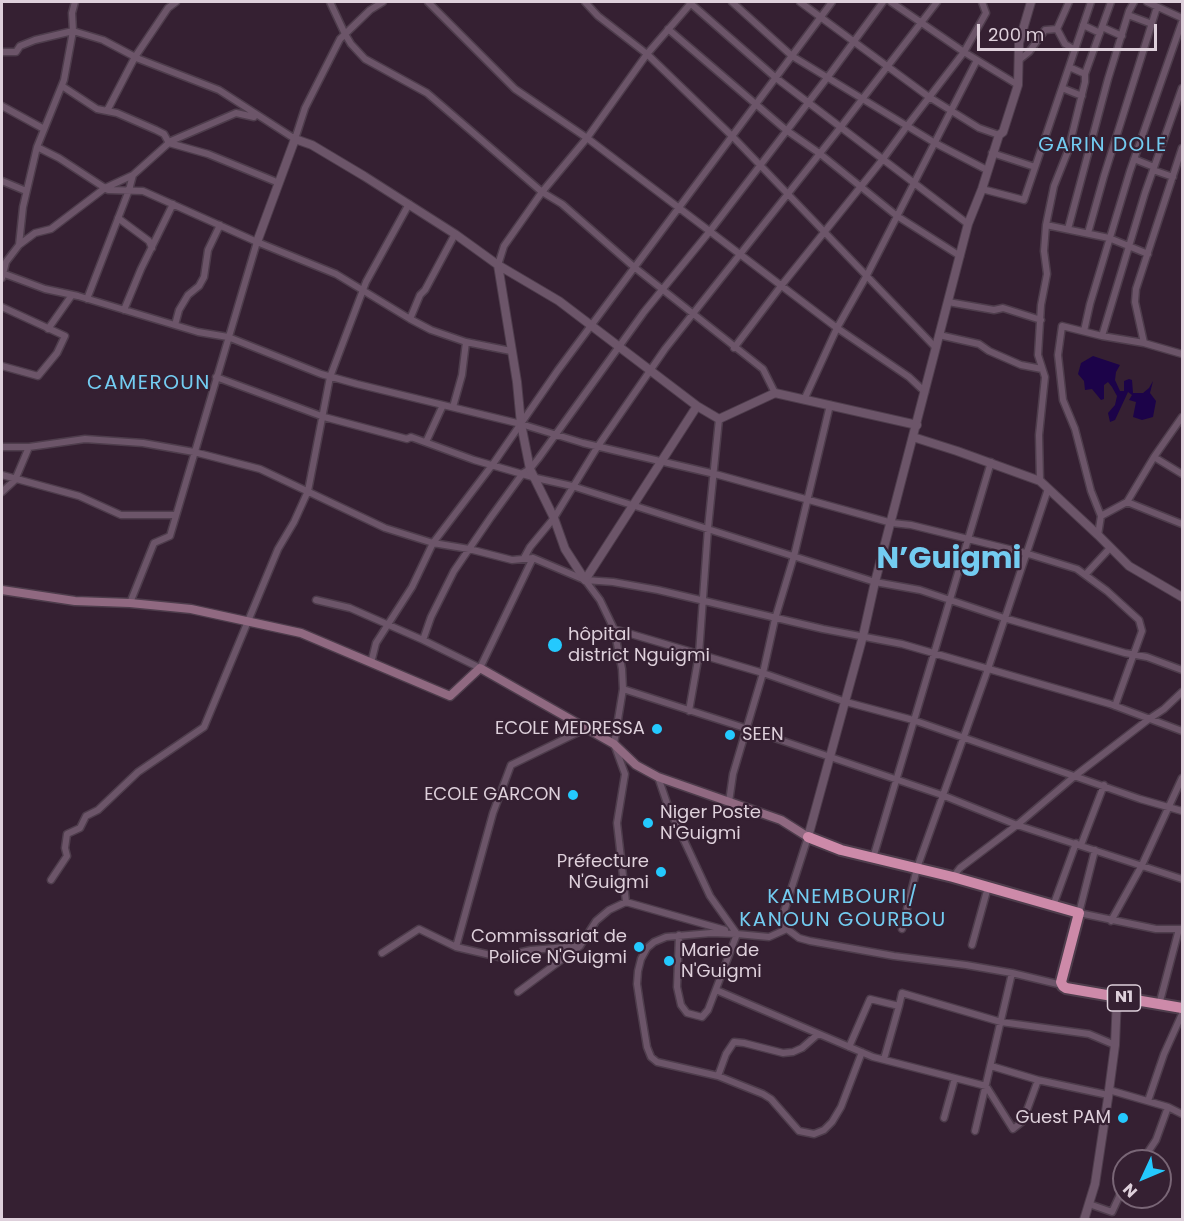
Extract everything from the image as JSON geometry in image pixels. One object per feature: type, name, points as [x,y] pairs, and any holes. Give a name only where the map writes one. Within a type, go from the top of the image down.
[{"type":"highway","points":[[808,837],[873,859],[953,877],[1079,913],[1061,982],[1063,986]]},
{"type":"highway","name":"N1","points":[[1063,986],[1182,1008]]},
{"type":"main road","points":[[2,590],[75,600],[191,609],[301,633],[450,696],[480,668],[614,744],[636,765],[658,777],[781,820],[808,837]]},
{"type":"street","points":[[19,246],[26,190],[37,147],[62,86],[74,31],[72,12],[75,2]]},
{"type":"street","points":[[107,111],[135,57],[168,8],[176,2]]},
{"type":"street","points":[[330,2],[345,34],[365,59],[428,93],[542,192],[562,204],[634,267],[762,369],[775,393]]},
{"type":"street","points":[[130,603],[154,543],[170,536],[228,337],[245,289],[257,242],[305,108],[340,39],[370,10],[383,2]]},
{"type":"street","points":[[428,2],[515,89],[587,138],[837,328],[909,377],[925,392]]},
{"type":"street","points":[[585,2],[598,16],[647,54],[733,137],[936,348]]},
{"type":"street","points":[[527,471],[517,382],[498,265],[504,246],[542,192],[587,138],[647,54],[691,2],[776,78],[968,224]]},
{"type":"street","points":[[732,2],[792,56],[935,143],[987,170]]},
{"type":"street","points":[[800,2],[929,98],[979,128],[999,135]]},
{"type":"street","points":[[371,663],[376,643],[412,587],[433,543],[634,267],[832,2]]},
{"type":"street","points":[[423,640],[430,617],[454,571],[469,549],[662,289],[710,231],[883,2]]},
{"type":"street","points":[[891,2],[976,60],[1018,85]]},
{"type":"street","points":[[524,558],[554,518],[598,446],[692,314],[937,2]]},
{"type":"street","points":[[734,348],[964,52],[986,13],[982,2]]},
{"type":"street","points":[[1031,2],[1019,43],[1018,85],[968,224],[831,758],[781,921],[799,938],[810,941],[1012,973],[1063,986]]},
{"type":"street","points":[[1057,29],[1069,2]]},
{"type":"street","points":[[982,189],[1024,200],[1091,2]]},
{"type":"street","points":[[1040,480],[1039,435],[1045,377],[1038,355],[1041,305],[1047,274],[1044,251],[1046,225],[1054,186],[1068,151],[1082,96],[1085,74],[1112,2]]},
{"type":"street","points":[[1068,229],[1107,79],[1134,2]]},
{"type":"street","points":[[1084,331],[1109,238],[1134,159],[1181,32],[1182,20],[1147,2]]},
{"type":"street","points":[[1088,233],[1157,7]]},
{"type":"street","points":[[1128,15],[1152,24]]},
{"type":"street","points":[[1083,25],[1122,36]]},
{"type":"street","points":[[668,28],[786,129],[897,216],[960,256]]},
{"type":"street","points":[[1019,60],[1029,52],[1045,30],[1057,29]]},
{"type":"street","points":[[1057,29],[1065,44],[1075,50]]},
{"type":"street","points":[[2,52],[16,52],[20,46],[35,40],[74,31],[103,40],[135,57],[219,90],[295,139],[312,145],[409,204],[498,265],[559,301],[696,406],[719,419]]},
{"type":"street","points":[[804,400],[837,328],[867,275],[976,60]]},
{"type":"street","points":[[1069,67],[1085,74]]},
{"type":"street","points":[[62,86],[97,109],[117,113],[164,134],[169,143],[208,154],[279,183]]},
{"type":"street","points":[[1062,88],[1082,96]]},
{"type":"street","points":[[1102,336],[1153,169],[1182,88]]},
{"type":"street","points":[[2,106],[44,129]]},
{"type":"street","points":[[261,118],[236,113],[200,127],[169,143],[132,175],[105,188],[51,229],[36,233],[19,246],[6,262],[2,275],[198,332],[228,337],[330,377],[808,498],[892,523],[911,525],[1025,553],[1086,574],[1139,620],[1142,631],[1115,706]]},
{"type":"street","points":[[37,147],[59,158],[108,190],[143,191],[257,242],[336,274],[431,330],[466,342],[511,351]]},
{"type":"street","points":[[1144,343],[1135,302],[1136,288],[1182,148]]},
{"type":"street","points":[[992,153],[1035,167]]},
{"type":"street","points":[[1134,159],[1173,177]]},
{"type":"street","points":[[87,299],[129,190],[132,175]]},
{"type":"street","points":[[2,181],[26,190]]},
{"type":"street","points":[[124,310],[173,204]]},
{"type":"street","points":[[51,880],[67,856],[65,848],[67,834],[80,828],[86,816],[99,810],[138,772],[204,727],[278,549],[294,522],[308,491],[330,377],[363,290],[409,204]]},
{"type":"street","points":[[118,218],[149,241],[152,248]]},
{"type":"street","points":[[175,325],[179,310],[188,295],[199,286],[204,277],[208,250],[220,225]]},
{"type":"street","points":[[1046,225],[1109,238],[1148,254]]},
{"type":"street","points":[[410,319],[420,295],[425,290],[455,234]]},
{"type":"street","points":[[48,329],[72,295]]},
{"type":"street","points":[[948,302],[994,310],[1003,308],[1041,321]]},
{"type":"street","points":[[2,307],[65,336],[57,353],[38,376],[2,366]]},
{"type":"street","points":[[1098,535],[1101,516],[1091,491],[1075,429],[1063,400],[1058,355],[1062,326],[1144,343],[1182,354]]},
{"type":"street","points":[[939,335],[979,344],[989,351],[1022,365],[1042,369]]},
{"type":"street","points":[[453,407],[462,375],[466,342]]},
{"type":"street","points":[[216,377],[324,417],[426,442],[474,460],[527,471],[536,478],[572,486],[875,582],[920,590],[1004,618],[1147,657],[1182,670]]},
{"type":"street","points":[[719,419],[775,393],[917,425]]},
{"type":"street","points":[[426,442],[443,405]]},
{"type":"street","points":[[729,802],[733,774],[748,729],[775,618],[794,556],[830,405]]},
{"type":"street","points":[[585,580],[696,406]]},
{"type":"street","points":[[688,711],[699,654],[719,419]]},
{"type":"street","points":[[1101,516],[1127,502],[1154,458],[1181,421]]},
{"type":"street","points":[[913,437],[1040,480],[1129,566],[1182,597]]},
{"type":"street","points":[[2,447],[29,447],[85,440],[143,443],[194,452],[260,469],[385,528],[433,543],[512,560],[533,558],[585,580],[633,585],[863,636],[1115,706],[1182,731]]},
{"type":"street","points":[[2,492],[15,480],[29,447]]},
{"type":"street","points":[[1154,458],[1182,474]]},
{"type":"street","points":[[873,859],[991,462]]},
{"type":"street","points":[[2,476],[80,496],[121,515],[176,515]]},
{"type":"street","points":[[536,478],[565,549],[600,600],[614,629],[622,669],[623,689],[614,744],[625,774],[617,823],[626,902]]},
{"type":"street","points":[[902,929],[917,868],[988,669],[1048,489]]},
{"type":"street","points":[[1127,502],[1182,524]]},
{"type":"street","points":[[1086,574],[1110,548]]},
{"type":"street","points":[[316,600],[350,608],[480,668],[533,558]]},
{"type":"street","points":[[614,629],[763,673],[846,702],[913,720],[1182,812]]},
{"type":"street","points":[[623,689],[896,779],[1017,825],[1182,879]]},
{"type":"street","points":[[953,877],[960,868],[1149,718],[1164,709],[1182,692]]},
{"type":"street","points":[[456,947],[493,813],[511,765],[587,728]]},
{"type":"street","points":[[658,777],[668,806],[710,896],[737,934]]},
{"type":"street","points":[[1112,921],[1142,865],[1182,777]]},
{"type":"street","points":[[1053,906],[1104,785]]},
{"type":"street","points":[[1095,850],[1079,913],[1156,929],[1181,929],[1159,1005]]},
{"type":"street","points":[[972,945],[988,887]]},
{"type":"street","points":[[518,992],[580,946],[596,921],[609,910],[626,902],[737,934]]},
{"type":"street","points":[[382,953],[419,929],[456,947],[499,957],[531,950],[580,946]]},
{"type":"street","points":[[787,929],[769,937],[711,933],[678,935],[654,942],[641,959],[637,984],[647,1047],[651,1057],[657,1062],[718,1076],[763,1094],[771,1099],[799,1131],[814,1134],[824,1130],[841,1107],[862,1052]]},
{"type":"street","points":[[678,935],[677,987],[681,1005],[687,1013],[702,1017],[708,1010],[737,934]]},
{"type":"street","points":[[975,1131],[1012,973]]},
{"type":"street","points":[[716,990],[862,1052],[986,1086],[1013,1129],[1023,1120],[1038,1080]]},
{"type":"street","points":[[884,1059],[902,993],[1001,1022],[1089,1034],[1115,1045]]},
{"type":"street","points":[[1084,1220],[1095,1184],[1109,1093],[1115,1045],[1117,997]]},
{"type":"street","points":[[849,1047],[870,999],[899,1006]]},
{"type":"street","points":[[1148,1101],[1164,1054],[1182,1014]]},
{"type":"street","points":[[718,1076],[726,1054],[734,1042],[783,1053],[802,1048],[818,1034]]},
{"type":"street","points":[[991,1066],[1038,1080],[1148,1101],[1182,1114]]},
{"type":"street","points":[[944,1119],[955,1078]]},
{"type":"street","points":[[1150,1149],[1156,1140],[1168,1107]]},
{"type":"street","points":[[1089,1204],[1112,1212],[1113,1209]]},
{"type":"shaded area","points":[[1093,356],[1120,365],[1115,380],[1120,391],[1124,391],[1124,381],[1129,379],[1132,380],[1133,393],[1143,393],[1153,381],[1150,393],[1156,401],[1153,417],[1142,420],[1133,417],[1136,402],[1129,400],[1132,395],[1128,392],[1115,420],[1110,422],[1108,413],[1115,405],[1117,396],[1112,387],[1108,382],[1104,385],[1104,399],[1101,400],[1092,389],[1085,390],[1084,381],[1078,374],[1081,363]]},
{"type":"place","name":"hôpital district Nguigmi","points":[[555,645]]},
{"type":"place","name":"ECOLE MEDRESSA","points":[[657,729]]},
{"type":"place","name":"SEEN","points":[[730,735]]},
{"type":"place","name":"ECOLE GARCON","points":[[573,795]]},
{"type":"place","name":"Niger Poste N'Guigmi","points":[[648,823]]},
{"type":"place","name":"Préfecture N'Guigmi","points":[[661,872]]},
{"type":"place","name":"Commissariat de Police N'Guigmi","points":[[639,947]]},
{"type":"place","name":"Marie de N'Guigmi","points":[[669,961]]},
{"type":"place","name":"Guest PAM","points":[[1123,1118]]},
{"type":"district","name":"GARIN DOLE","points":[[1103,146]]},
{"type":"district","name":"CAMEROUN","points":[[149,384]]},
{"type":"district","name":"N’Guigmi","points":[[949,560]]},
{"type":"district","name":"KANEMBOURI/ KANOUN GOURBOU","points":[[843,910]]}]
